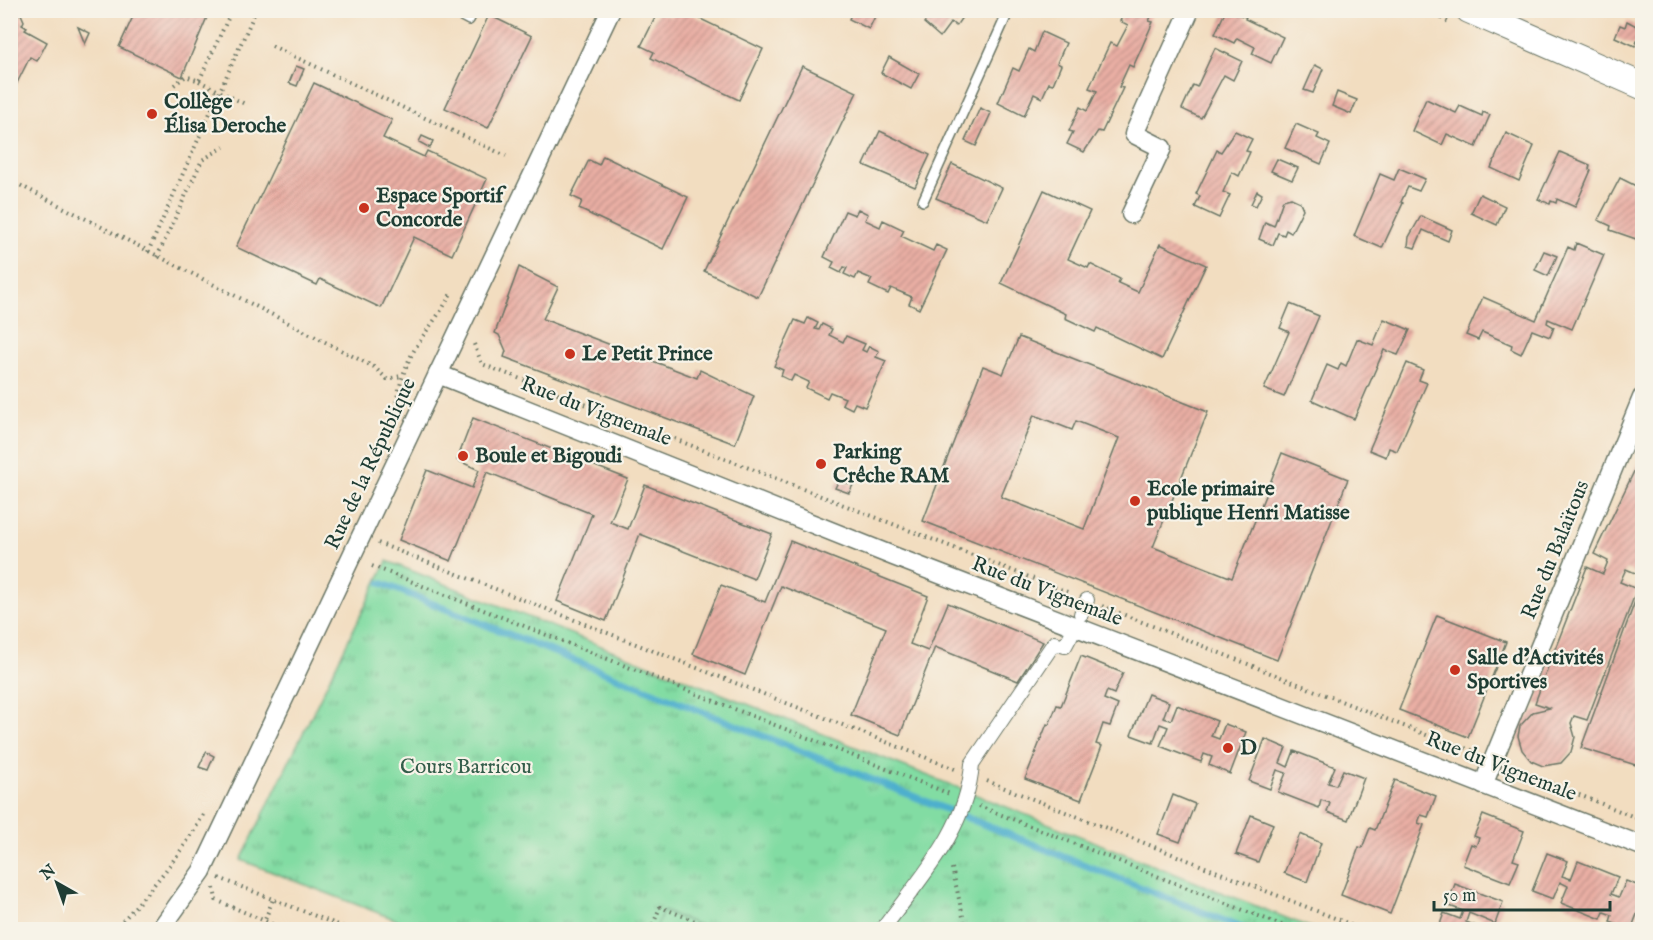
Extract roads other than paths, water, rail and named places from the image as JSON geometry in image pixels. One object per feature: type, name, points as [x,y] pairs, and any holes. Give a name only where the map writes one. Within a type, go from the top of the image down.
[{"type":"main road","points":[[1469,10],[1642,86]]},
{"type":"street","name":"Rue de la République","points":[[162,929],[202,871],[611,10]]},
{"type":"street","points":[[1131,214],[1162,147],[1134,134],[1190,10]]},
{"type":"street","name":"Rue du Vignemale","points":[[438,374],[893,556],[1642,846]]},
{"type":"street","name":"Rue du Balaïtous","points":[[1483,785],[1642,398]]},
{"type":"street","points":[[1081,614],[1087,600]]},
{"type":"street","points":[[882,930],[949,840],[965,802],[972,764],[1054,643],[1065,646],[1072,633]]},
{"type":"lane","points":[[450,10],[469,20],[474,10]]},
{"type":"lane","points":[[923,201],[1009,10]]},
{"type":"waterway","points":[[381,583],[1247,930]]},
{"type":"place","name":"Collège Élisa Deroche","points":[[152,114]]},
{"type":"place","name":"Espace Sportif Concorde","points":[[364,208]]},
{"type":"place","name":"Le Petit Prince","points":[[570,354]]},
{"type":"place","name":"Boule et Bigoudi","points":[[463,456]]},
{"type":"place","name":"Parking Crêche RAM","points":[[821,464]]},
{"type":"place","name":"Ecole primaire publique Henri Matisse","points":[[1135,501]]},
{"type":"place","name":"Salle d'Activités Sportives","points":[[1455,670]]},
{"type":"place","name":"D","points":[[1228,748]]},
{"type":"park label","name":"Cours Barricou","points":[[466,767]]}]
